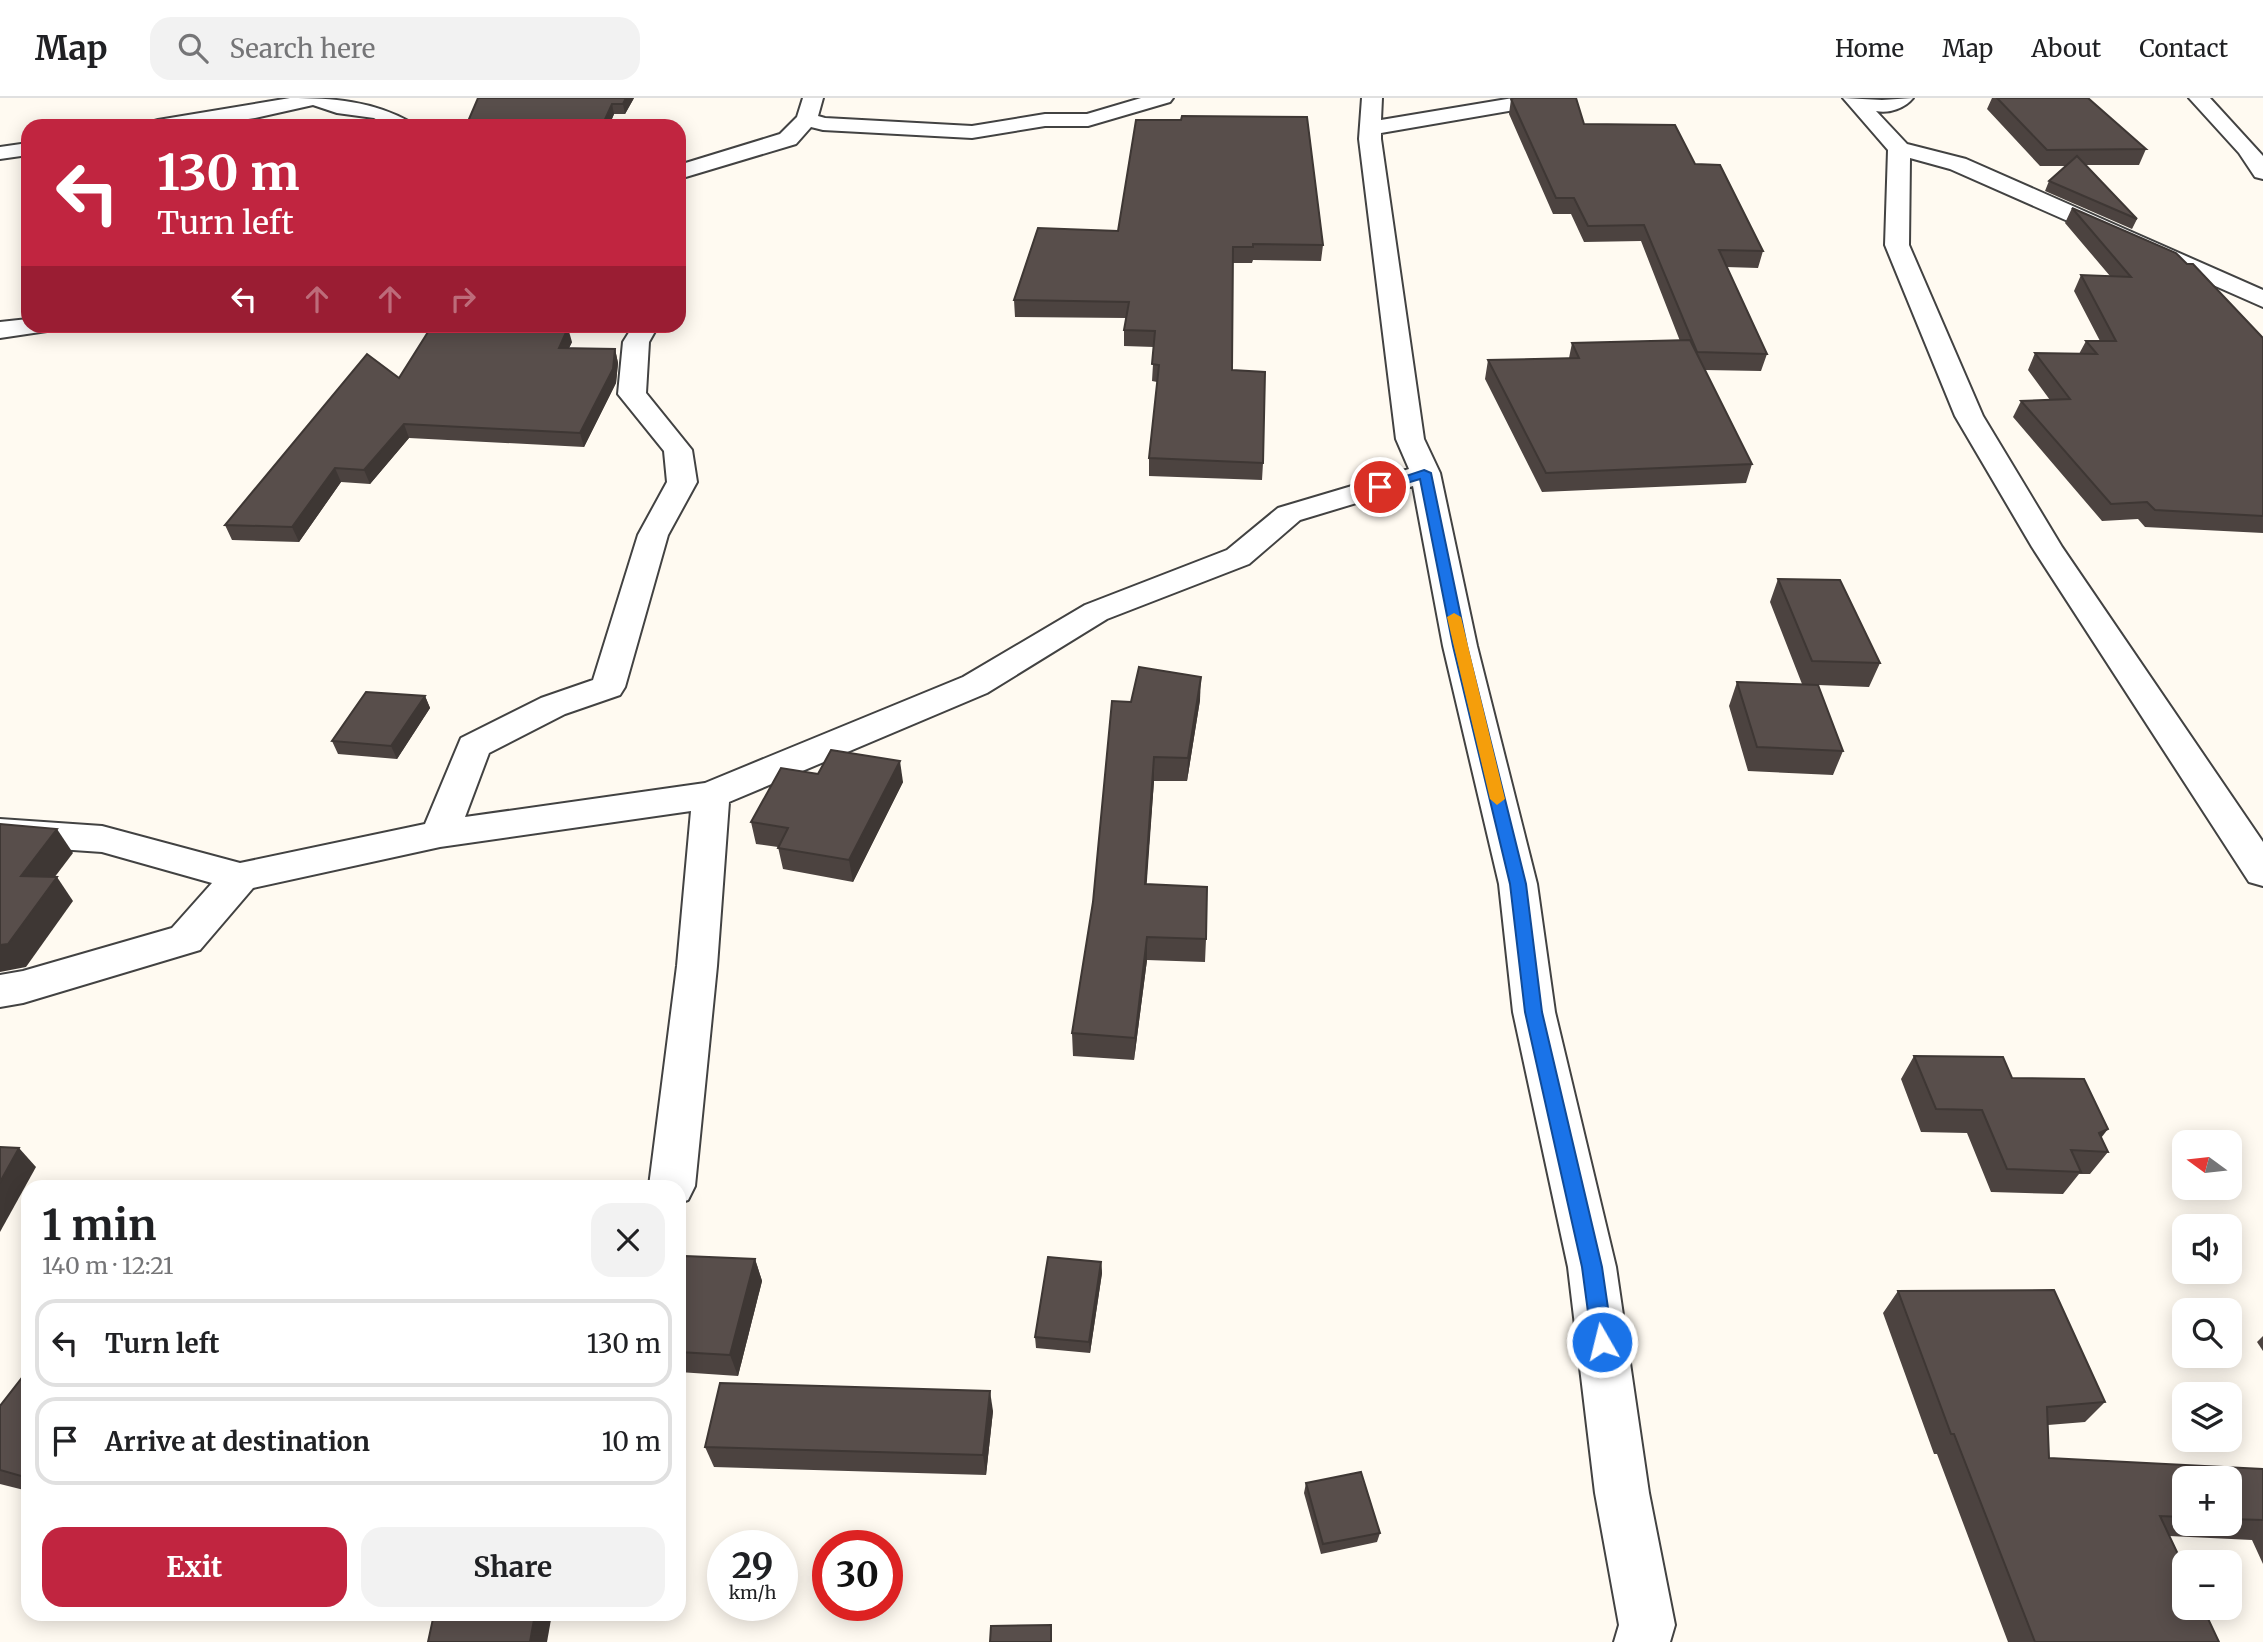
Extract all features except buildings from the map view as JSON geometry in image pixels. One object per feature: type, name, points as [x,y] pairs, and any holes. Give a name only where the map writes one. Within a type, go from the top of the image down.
[{"type":"street","points":[[686,170],[788,139],[810,108],[823,124],[972,132],[1045,120],[1088,120],[1163,98]]},
{"type":"street","points":[[1372,98],[1371,128],[1410,439],[1424,473],[1460,646],[1518,884],[1534,1012],[1592,1267],[1622,1493],[1647,1625],[1642,1642]]},
{"type":"street","points":[[1371,128],[1549,98]]},
{"type":"street","points":[[1855,99],[1885,107],[1903,98]]},
{"type":"street","points":[[2199,98],[2247,149],[2263,172]]},
{"type":"street","points":[[199,119],[316,99],[337,107],[379,113],[390,119]]},
{"type":"street","points":[[1855,99],[1899,149],[1958,164],[2263,299]]},
{"type":"street","points":[[1899,149],[1897,245],[1969,416],[2047,547],[2263,872]]},
{"type":"street","points":[[0,153],[21,150]]},
{"type":"street","points":[[0,330],[21,328]]},
{"type":"street","points":[[440,834],[474,746],[553,706],[608,687],[653,535],[682,482],[678,450],[632,394],[636,342],[641,333]]},
{"type":"street","points":[[0,832],[102,839],[240,877],[440,834],[711,795],[975,685],[1096,612],[1238,557],[1289,514],[1424,473]]},
{"type":"street","points":[[673,1180],[697,966],[711,795]]},
{"type":"street","points":[[0,991],[23,987],[186,939],[240,877]]},
{"type":"slow traffic","points":[[1454,617],[1497,799]]},
{"type":"route","points":[[1380,487],[1424,473],[1460,646],[1518,884],[1534,1012],[1592,1267],[1602,1342]]}]
